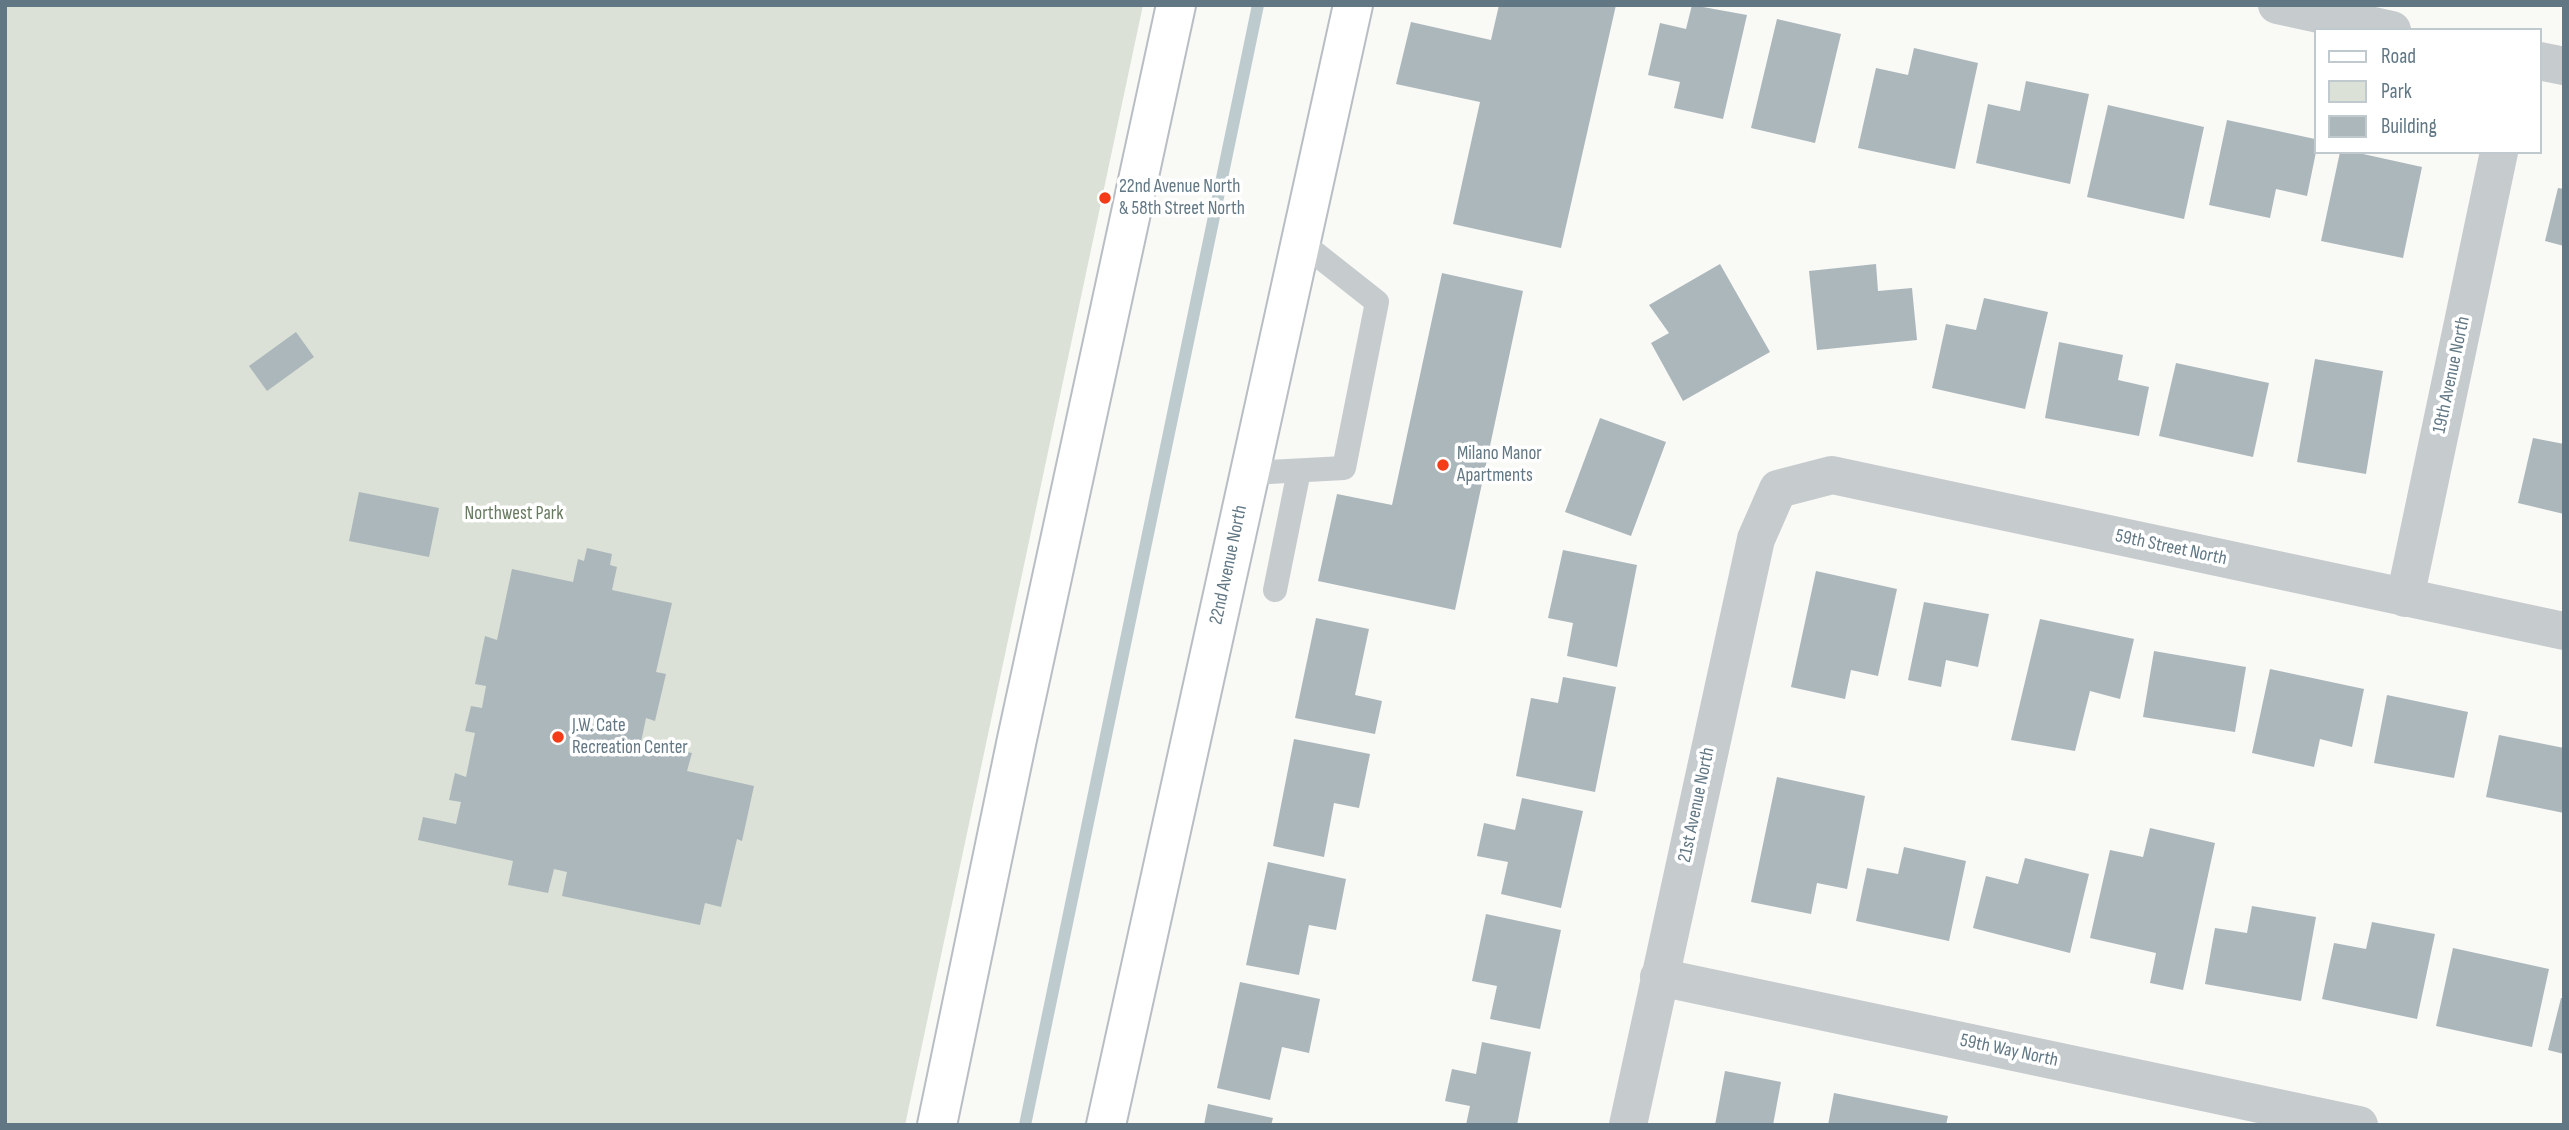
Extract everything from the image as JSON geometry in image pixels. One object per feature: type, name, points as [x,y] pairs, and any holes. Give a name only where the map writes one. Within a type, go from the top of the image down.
[{"type":"main road","points":[[937,1125],[1176,5]]},
{"type":"main road","name":"22nd Avenue North","points":[[1106,1125],[1353,5]]},
{"type":"street","points":[[2277,5],[2383,28]]},
{"type":"street","points":[[2541,61],[2564,66]]},
{"type":"street","name":"19th Avenue North","points":[[2404,598],[2499,154]]},
{"type":"street","name":"59th Street North","points":[[1778,489],[1832,475],[2564,631]]},
{"type":"street","name":"21st Avenue North","points":[[1628,1125],[1756,539],[1778,489]]},
{"type":"street","name":"59th Way North","points":[[1659,977],[2359,1125]]},
{"type":"lane","points":[[1250,473],[1344,468],[1377,302],[1301,242]]},
{"type":"lane","points":[[1275,590],[1299,471]]},
{"type":"green space","name":"Northwest Park","points":[[5,5],[1143,5],[905,1125],[5,1125]]},
{"type":"building","points":[[1499,5],[1616,5],[1561,248],[1453,224],[1480,102],[1396,84],[1411,22],[1491,40]]},
{"type":"building","points":[[1692,5],[1747,15],[1723,119],[1674,108],[1680,82],[1648,75],[1660,23],[1686,29]]},
{"type":"building","points":[[1777,19],[1841,34],[1815,143],[1751,128]]},
{"type":"building","points":[[1914,48],[1978,63],[1955,169],[1858,148],[1876,68],[1908,75]]},
{"type":"building","points":[[2026,81],[2089,94],[2070,184],[1976,163],[1988,104],[2020,111]]},
{"type":"building","points":[[2108,105],[2204,127],[2184,219],[2087,197]]},
{"type":"building","points":[[2227,120],[2314,139],[2316,154],[2307,196],[2276,189],[2270,218],[2209,205]]},
{"type":"building","points":[[2340,154],[2363,154],[2422,167],[2403,258],[2321,241]]},
{"type":"building","points":[[2558,188],[2564,189],[2564,246],[2545,241]]},
{"type":"building","points":[[1720,264],[1770,352],[1683,401],[1651,343],[1669,333],[1649,305]]},
{"type":"building","points":[[1876,264],[1878,291],[1912,288],[1917,340],[1817,350],[1809,271]]},
{"type":"building","name":"Milano Manor Apartments","points":[[1442,273],[1523,291],[1455,610],[1318,581],[1337,494],[1392,505]]},
{"type":"building","points":[[1984,298],[2048,312],[2025,409],[1932,388],[1946,324],[1976,330]]},
{"type":"building","points":[[296,332],[314,357],[267,391],[249,366]]},
{"type":"building","points":[[2059,342],[2123,355],[2118,380],[2149,387],[2139,436],[2045,418]]},
{"type":"building","points":[[2315,359],[2383,371],[2366,474],[2297,462]]},
{"type":"building","points":[[2176,363],[2269,383],[2253,457],[2159,436]]},
{"type":"building","points":[[1600,418],[1666,442],[1631,536],[1565,512]]},
{"type":"building","points":[[2533,438],[2564,444],[2564,514],[2518,503]]},
{"type":"building","points":[[359,492],[439,508],[429,557],[349,541]]},
{"type":"building","name":"J.W. Cate Recreation Center","points":[[587,548],[612,554],[610,565],[617,567],[612,590],[672,603],[656,672],[666,674],[655,721],[646,718],[641,742],[692,753],[687,771],[754,786],[742,841],[737,839],[721,907],[705,903],[700,925],[562,896],[567,872],[554,869],[548,893],[508,885],[513,861],[418,840],[423,817],[456,824],[461,802],[449,800],[455,773],[466,777],[475,733],[465,731],[471,706],[482,708],[486,686],[475,684],[485,636],[497,640],[512,569],[573,582],[578,559],[584,561]]},
{"type":"building","points":[[1563,550],[1637,565],[1617,667],[1567,656],[1573,623],[1548,618]]},
{"type":"building","points":[[1816,571],[1897,589],[1878,676],[1851,670],[1845,699],[1791,687]]},
{"type":"building","points":[[1924,602],[1989,614],[1978,667],[1946,660],[1941,687],[1908,680]]},
{"type":"building","points":[[1316,618],[1369,629],[1355,695],[1382,701],[1375,734],[1295,718]]},
{"type":"building","points":[[2040,619],[2134,639],[2120,699],[2090,691],[2075,751],[2011,740]]},
{"type":"building","points":[[2154,651],[2246,667],[2235,732],[2143,717]]},
{"type":"building","points":[[2270,669],[2364,689],[2352,747],[2320,739],[2314,767],[2252,753]]},
{"type":"building","points":[[1563,677],[1616,687],[1595,792],[1516,776],[1531,698],[1558,703]]},
{"type":"building","points":[[2387,695],[2468,712],[2454,778],[2374,763]]},
{"type":"building","points":[[2499,735],[2564,748],[2564,813],[2486,797]]},
{"type":"building","points":[[1294,739],[1370,754],[1359,808],[1334,803],[1324,857],[1273,846]]},
{"type":"building","points":[[1777,777],[1865,796],[1847,889],[1817,883],[1811,914],[1751,902]]},
{"type":"building","points":[[1522,798],[1583,811],[1561,908],[1501,894],[1508,862],[1477,856],[1484,823],[1515,830]]},
{"type":"building","points":[[2150,828],[2215,843],[2183,990],[2150,983],[2156,953],[2090,938],[2110,850],[2143,857]]},
{"type":"building","points":[[1904,847],[1966,861],[1949,941],[1856,921],[1867,868],[1898,874]]},
{"type":"building","points":[[2025,858],[2089,874],[2070,953],[1973,928],[1986,876],[2018,884]]},
{"type":"building","points":[[1268,862],[1346,879],[1336,930],[1309,925],[1299,975],[1246,965]]},
{"type":"building","points":[[2252,906],[2316,917],[2301,1001],[2205,984],[2215,928],[2247,933]]},
{"type":"building","points":[[1486,914],[1561,930],[1540,1029],[1490,1019],[1497,986],[1472,981]]},
{"type":"building","points":[[2372,922],[2435,934],[2417,1019],[2322,999],[2334,943],[2366,949]]},
{"type":"building","points":[[2453,948],[2549,969],[2532,1047],[2436,1026]]},
{"type":"building","points":[[1240,982],[1320,999],[1309,1053],[1282,1047],[1270,1100],[1217,1088]]},
{"type":"building","points":[[2561,998],[2564,998],[2564,1054],[2548,1050]]},
{"type":"building","points":[[1482,1042],[1531,1052],[1517,1125],[1466,1125],[1470,1106],[1445,1101],[1452,1069],[1476,1074]]},
{"type":"building","points":[[1725,1071],[1781,1082],[1773,1125],[1715,1125]]},
{"type":"building","points":[[1834,1093],[1948,1116],[1946,1125],[1828,1125]]},
{"type":"building","points":[[1208,1104],[1273,1118],[1271,1125],[1204,1125]]},
{"type":"waterway","points":[[1025,1125],[1258,5]]},
{"type":"place","name":"22nd Avenue North & 58th Street North","points":[[1105,198]]},
{"type":"place","name":"Milano Manor Apartments","points":[[1443,465]]},
{"type":"place","name":"J.W. Cate Recreation Center","points":[[558,737]]}]
